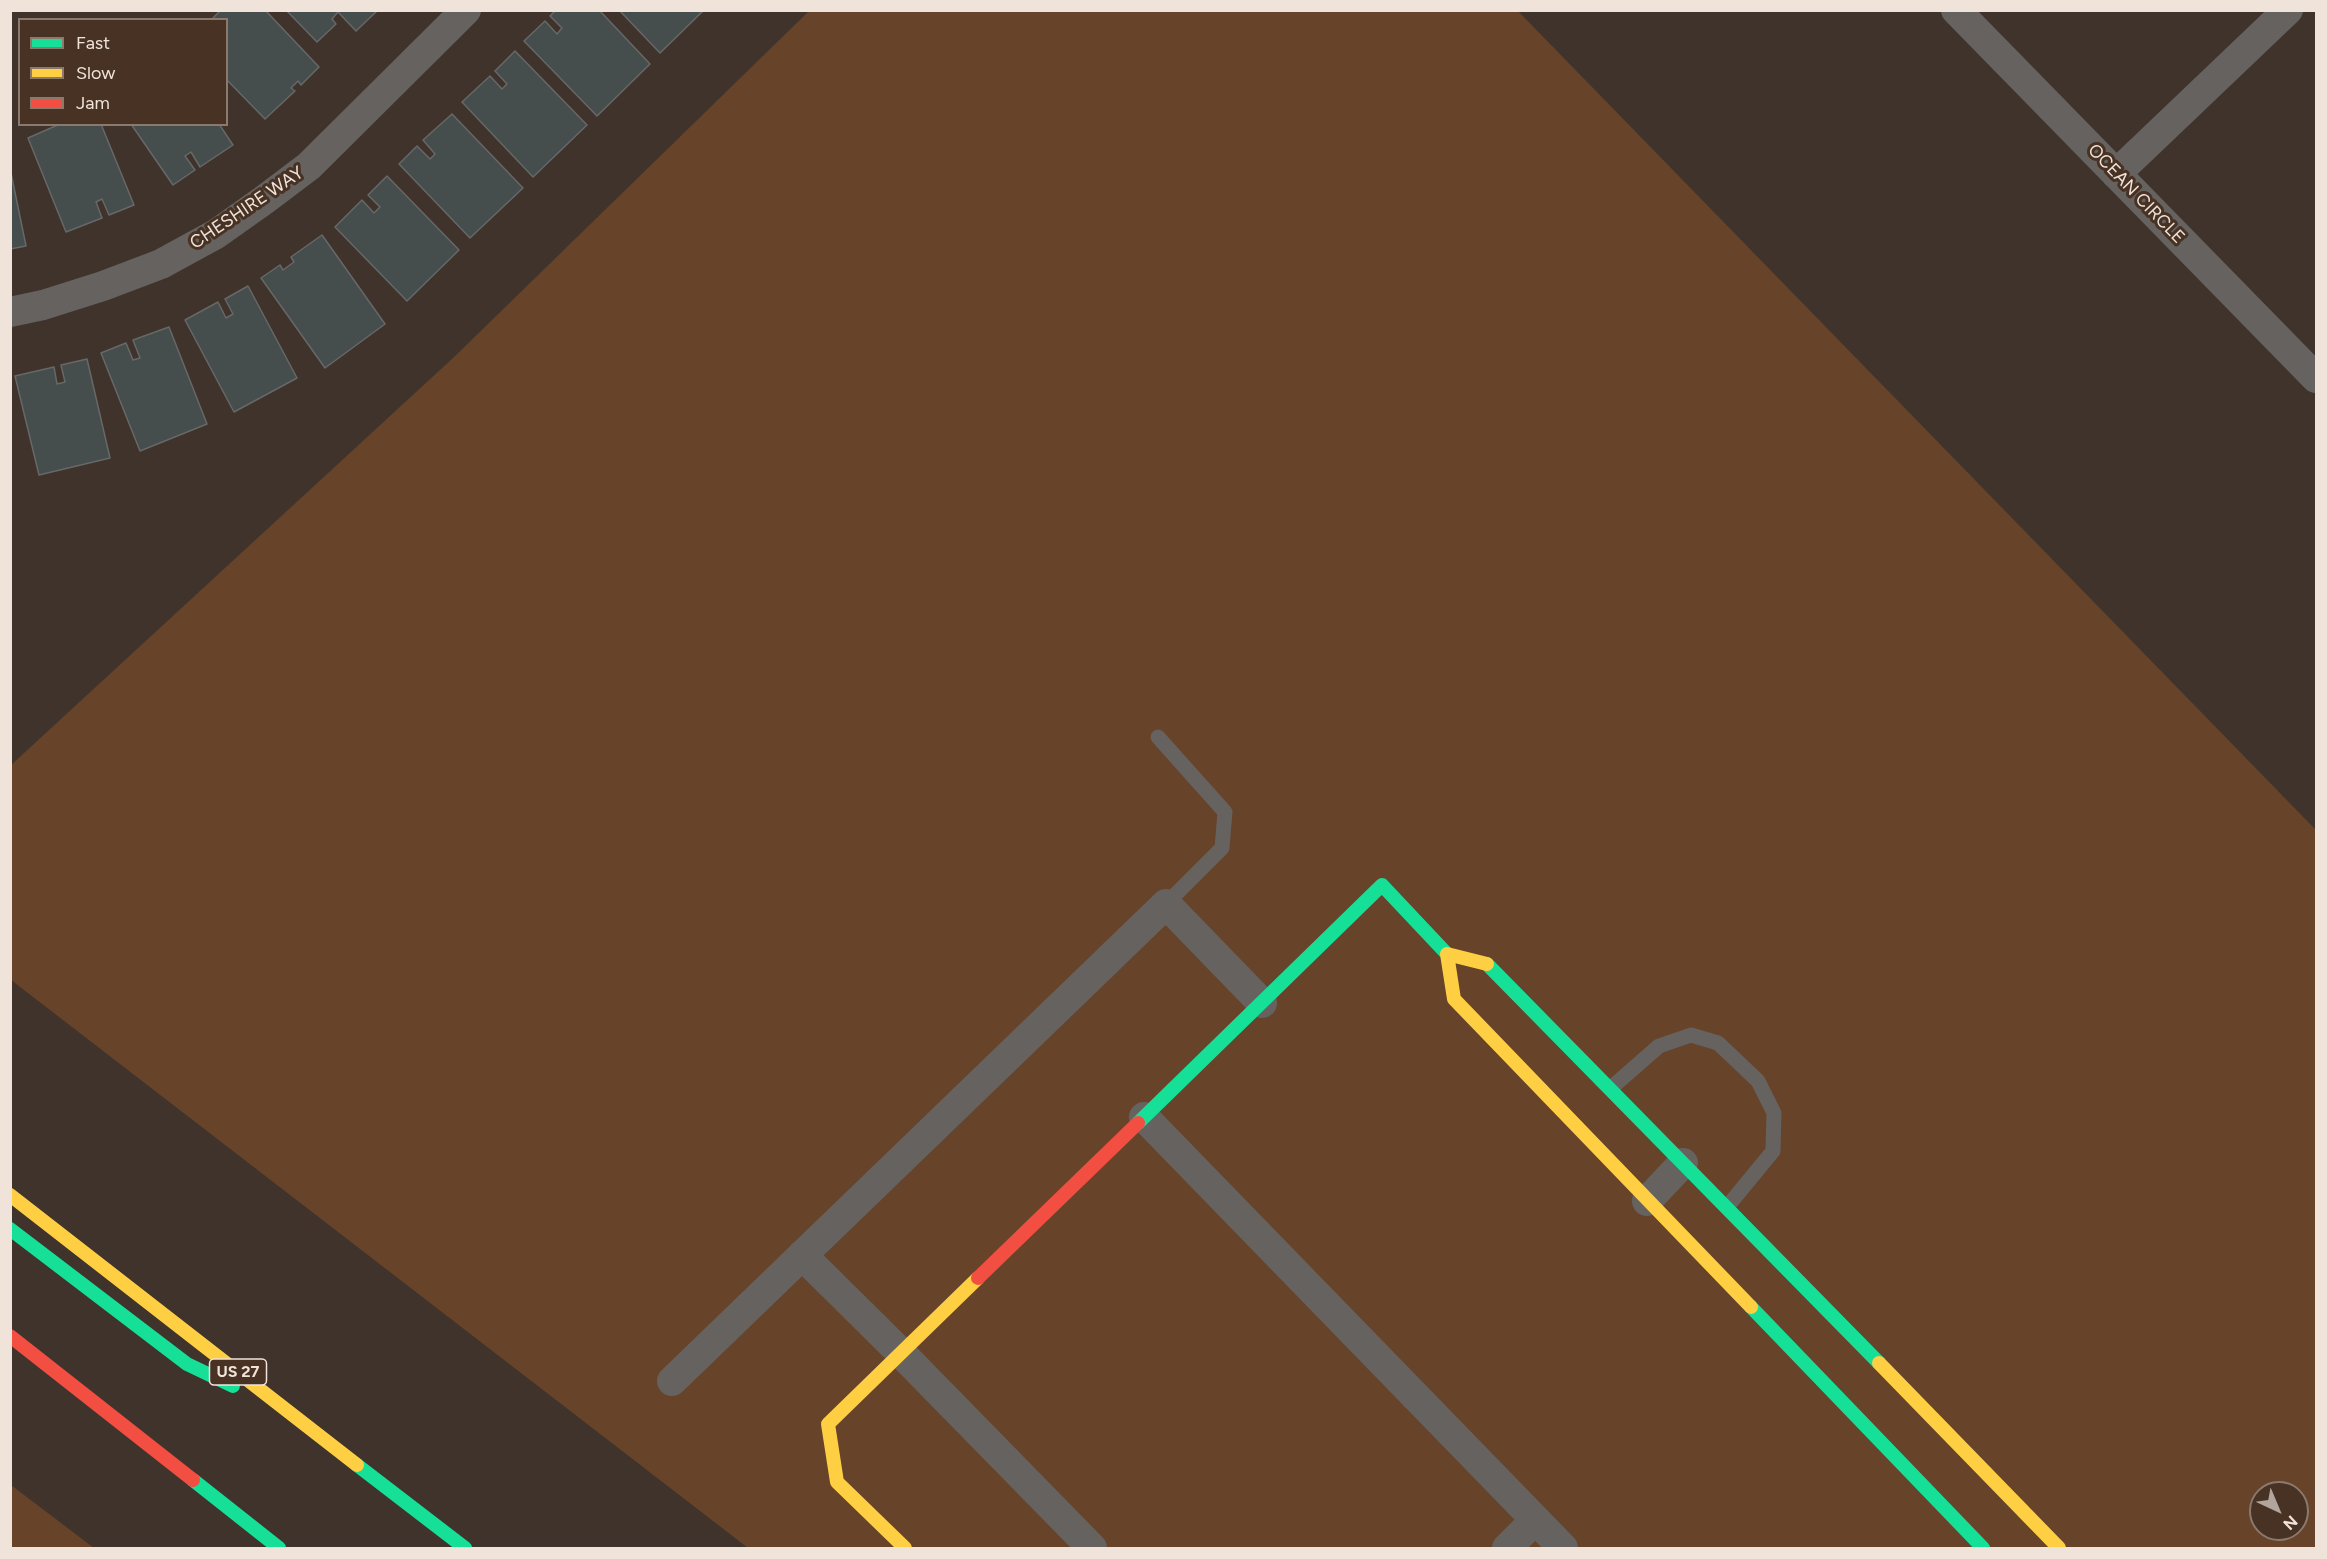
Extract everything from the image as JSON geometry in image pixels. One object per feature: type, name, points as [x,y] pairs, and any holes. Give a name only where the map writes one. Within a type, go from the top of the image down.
[{"type":"main road","points":[[905,1548],[837,1482],[828,1424],[1382,885],[1448,954],[1486,963],[1611,1088],[2059,1548]]},
{"type":"main road","points":[[1448,954],[1454,999],[1983,1548]]},
{"type":"main road","name":"US 27","points":[[10,1195],[465,1548]]},
{"type":"main road","points":[[10,1229],[187,1364],[291,1414]]},
{"type":"main road","points":[[10,1336],[279,1548]]},
{"type":"street","name":"CHESHIRE WAY","points":[[10,312],[44,305],[103,286],[160,264],[216,234],[309,166],[466,10]]},
{"type":"street","name":"OCEAN CIRCLE","points":[[1956,10],[2315,374]]},
{"type":"street","points":[[2116,174],[2288,10]]},
{"type":"street","points":[[672,1382],[1166,904],[1262,1003]]},
{"type":"street","points":[[1144,1117],[1563,1548]]},
{"type":"street","points":[[1647,1201],[1683,1163]]},
{"type":"street","points":[[802,1255],[1092,1548]]},
{"type":"street","points":[[1506,1548],[1535,1520]]},
{"type":"lane","points":[[1158,737],[1225,812],[1222,848],[1166,904]]},
{"type":"lane","points":[[1611,1088],[1659,1046],[1691,1035],[1718,1043],[1758,1081],[1774,1113],[1773,1151],[1727,1207]]},
{"type":"shaded area","points":[[809,11],[1518,11],[2316,830],[2316,1548],[748,1548],[11,980],[11,765],[453,358]]},
{"type":"shaded area","points":[[11,1485],[94,1548],[11,1548]]},
{"type":"building","points":[[221,10],[265,10],[319,67],[301,85],[298,81],[291,88],[295,91],[265,119],[228,81],[228,18],[213,18]]},
{"type":"building","points":[[286,10],[378,10],[356,31],[338,12],[332,19],[336,24],[317,42]]},
{"type":"building","points":[[556,10],[599,10],[650,64],[597,116],[524,41],[545,21],[557,34],[562,28],[550,16]]},
{"type":"building","points":[[619,10],[704,10],[660,53]]},
{"type":"building","points":[[515,51],[587,125],[533,177],[462,102],[490,76],[502,89],[507,84],[495,71]]},
{"type":"building","points":[[452,114],[523,188],[470,238],[399,164],[417,146],[430,159],[435,154],[423,140]]},
{"type":"building","points":[[55,126],[102,126],[134,205],[109,215],[102,199],[96,202],[102,218],[66,232],[28,138]]},
{"type":"building","points":[[132,126],[220,126],[233,145],[200,167],[191,152],[185,156],[195,170],[173,185]]},
{"type":"building","points":[[10,168],[26,246],[10,249]]},
{"type":"building","points":[[387,176],[459,250],[407,301],[335,227],[362,200],[374,213],[380,207],[368,195]]},
{"type":"building","points":[[322,235],[385,324],[325,368],[261,278],[280,265],[283,270],[294,262],[291,257]]},
{"type":"building","points":[[248,286],[297,378],[234,412],[185,320],[218,302],[226,318],[233,314],[225,299]]},
{"type":"building","points":[[169,327],[207,424],[140,451],[101,353],[126,343],[133,360],[140,358],[133,340]]},
{"type":"building","points":[[87,359],[110,458],[39,475],[15,376],[54,367],[57,384],[65,382],[61,365]]},
{"type":"traffic: fast","points":[[1138,1123],[1382,885],[1447,954]]},
{"type":"traffic: fast","points":[[1487,964],[1879,1363]]},
{"type":"traffic: fast","points":[[10,1229],[187,1364],[233,1386]]},
{"type":"traffic: fast","points":[[1751,1307],[1983,1548]]},
{"type":"traffic: fast","points":[[357,1465],[465,1548]]},
{"type":"traffic: fast","points":[[193,1480],[279,1548]]},
{"type":"traffic: slow","points":[[1487,964],[1447,954],[1454,999],[1751,1307]]},
{"type":"traffic: slow","points":[[10,1195],[357,1465]]},
{"type":"traffic: slow","points":[[905,1548],[837,1482],[828,1424],[978,1278]]},
{"type":"traffic: slow","points":[[1879,1363],[2059,1548]]},
{"type":"traffic: jam","points":[[978,1278],[1138,1123]]},
{"type":"traffic: jam","points":[[10,1336],[193,1480]]}]
